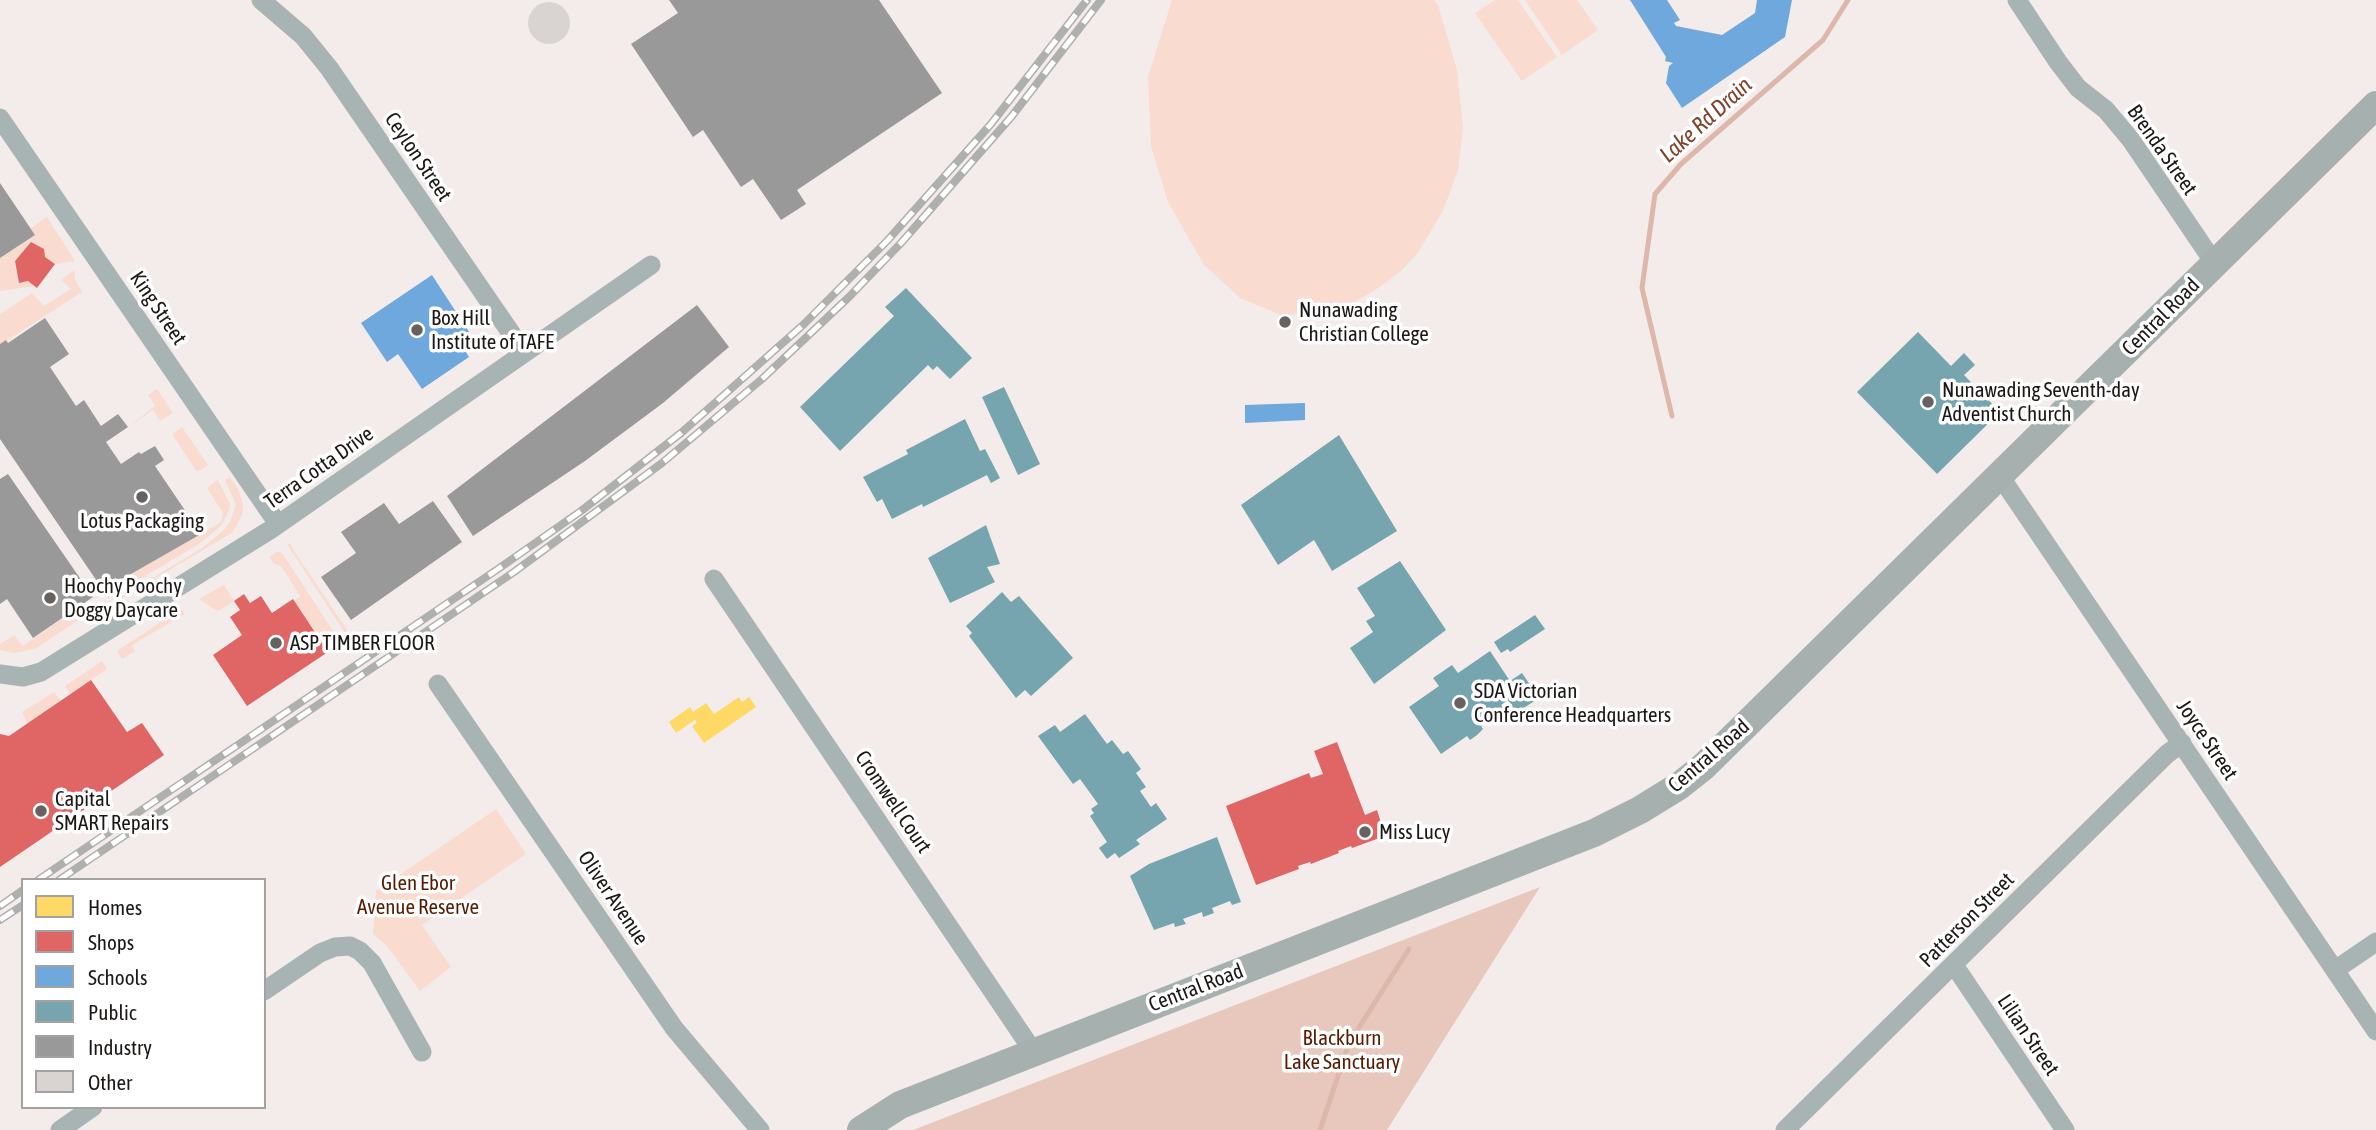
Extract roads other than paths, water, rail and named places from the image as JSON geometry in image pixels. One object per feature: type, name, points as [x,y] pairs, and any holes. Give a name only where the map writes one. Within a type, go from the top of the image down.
[{"type":"street","name":"Ceylon Street","points":[[261,0],[303,36],[329,68],[524,352]]},
{"type":"street","name":"Brenda Street","points":[[2017,0],[2078,88],[2106,110],[2131,140],[2215,264]]},
{"type":"street","name":"Central Road","points":[[861,1130],[900,1105],[1594,832],[1640,810],[1679,786],[1703,767],[2376,105]]},
{"type":"street","name":"King Street","points":[[0,118],[278,524]]},
{"type":"street","name":"Terra Cotta Drive","points":[[0,674],[23,677],[41,672],[278,524],[651,265]]},
{"type":"street","name":"Joyce Street","points":[[2000,476],[2376,1031]]},
{"type":"street","name":"Cromwell Court","points":[[714,579],[1033,1051]]},
{"type":"street","name":"Oliver Avenue","points":[[438,684],[674,1028],[760,1130]]},
{"type":"street","name":"Patterson Street","points":[[1785,1130],[2167,754],[2182,743]]},
{"type":"street","points":[[2335,970],[2376,942]]},
{"type":"street","points":[[266,990],[320,953],[335,947],[350,946],[360,951],[372,963],[422,1052]]},
{"type":"street","name":"Lilian Street","points":[[1954,965],[2065,1130]]},
{"type":"street","points":[[60,1130],[90,1109]]},
{"type":"waterway","name":"Lake Rd Drain","points":[[1672,416],[1642,288],[1655,194],[1681,164],[1823,40],[1848,0]]},
{"type":"waterway","name":"Lake Rd Drain","points":[[1320,1130],[1349,1043],[1409,949]]},
{"type":"railway","points":[[41,878],[498,569],[581,511],[681,433],[803,325],[887,241],[991,124],[1087,0]]},
{"type":"railway","points":[[62,878],[514,572],[662,463],[762,379],[849,297],[901,243],[1012,116],[1101,0]]},
{"type":"railway","points":[[0,906],[21,891]]},
{"type":"railway","points":[[0,920],[21,906]]},
{"type":"place","name":"Nunawading Christian College","points":[[1285,322]]},
{"type":"place","name":"Box Hill Institute of TAFE","points":[[417,330]]},
{"type":"place","name":"Nunawading Seventh-day Adventist Church","points":[[1928,402]]},
{"type":"place","name":"Lotus Packaging","points":[[142,497]]},
{"type":"place","name":"Hoochy Poochy Doggy Daycare","points":[[50,598]]},
{"type":"place","name":"ASP TIMBER FLOOR","points":[[276,643]]},
{"type":"place","name":"SDA Victorian Conference Headquarters","points":[[1460,703]]},
{"type":"place","name":"Capital SMART Repairs","points":[[41,811]]},
{"type":"place","name":"Miss Lucy","points":[[1365,832]]},
{"type":"park label","name":"Glen Ebor Avenue Reserve","points":[[418,895]]},
{"type":"park label","name":"Blackburn Lake Sanctuary","points":[[1342,1050]]}]
